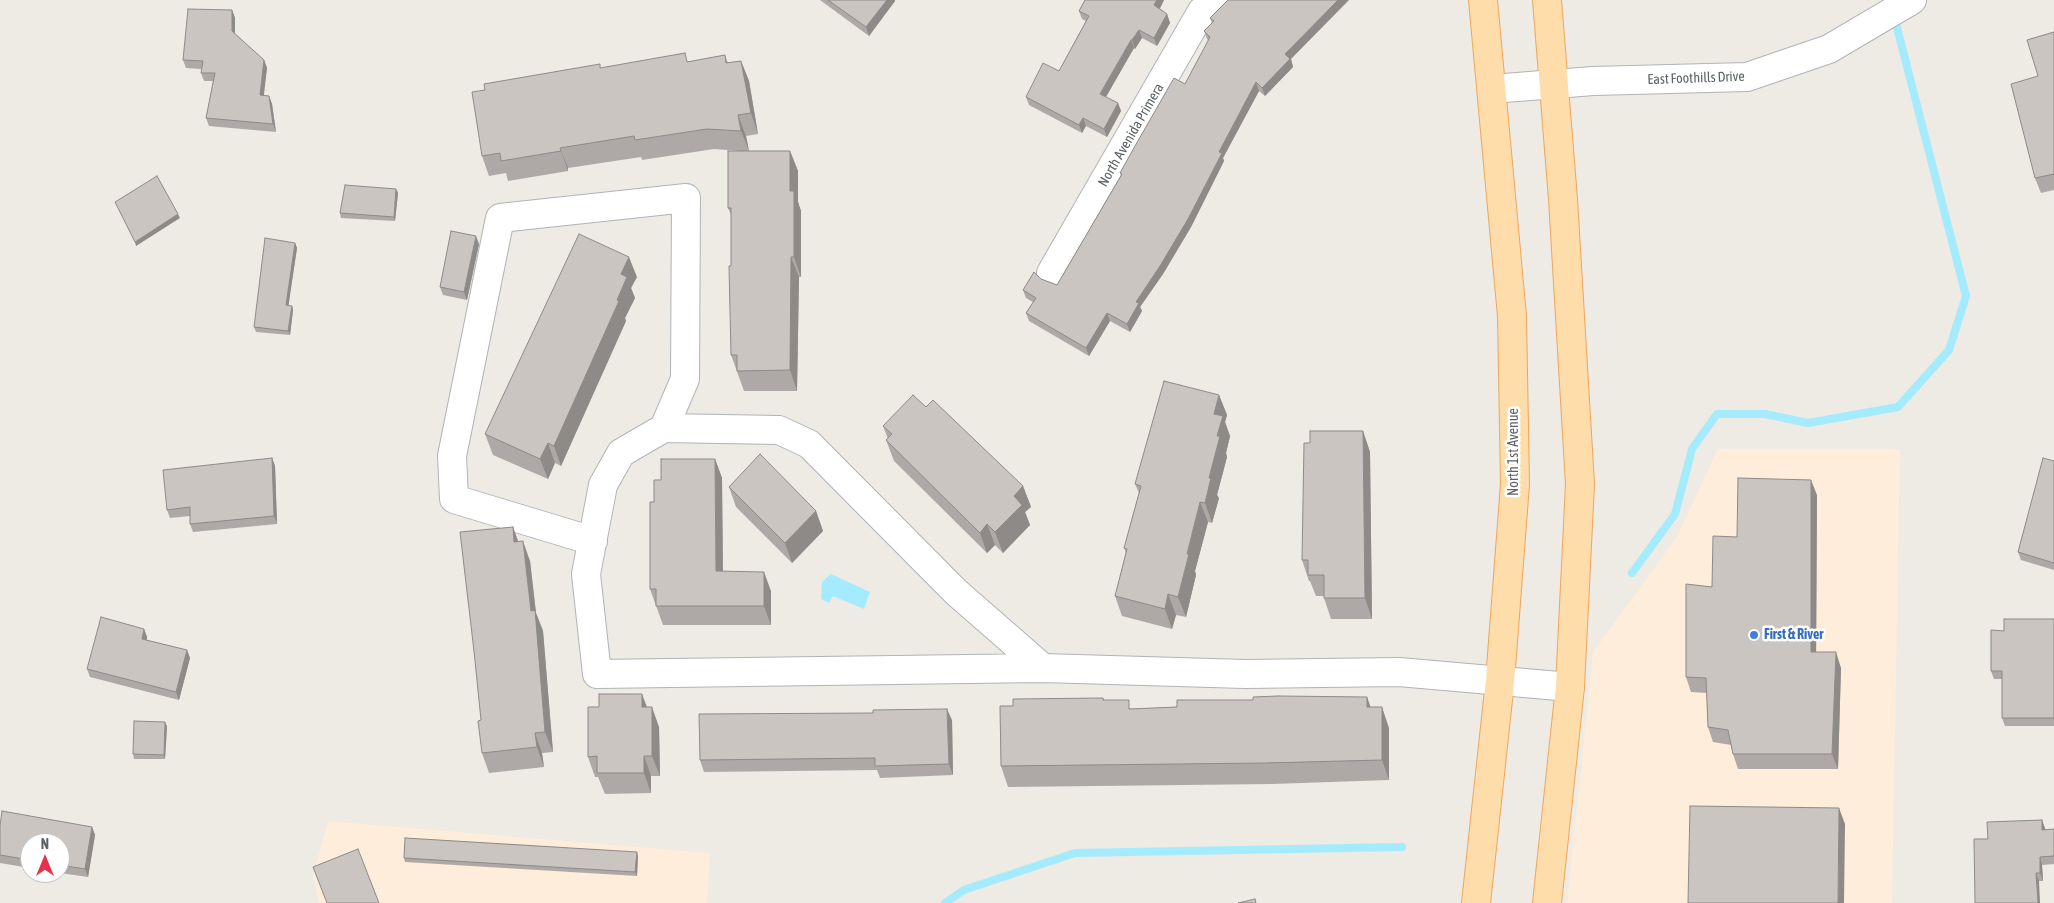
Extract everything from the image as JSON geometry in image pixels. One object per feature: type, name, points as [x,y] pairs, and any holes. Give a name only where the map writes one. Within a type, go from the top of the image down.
[{"type":"main road","name":"North 1st Avenue","points":[[1476,903],[1500,681],[1515,484],[1512,316],[1492,89],[1482,0]]},
{"type":"main road","points":[[1547,0],[1580,484],[1570,688],[1547,903]]},
{"type":"street","name":"North Avenida Primera","points":[[1052,273],[1202,11],[1214,0]]},
{"type":"street","name":"East Foothills Drive","points":[[1492,89],[1593,81],[1746,77],[1829,49],[1910,1]]},
{"type":"street","points":[[593,540],[454,499],[452,456],[500,218],[686,198],[685,379],[664,428]]},
{"type":"street","points":[[1043,668],[956,592],[809,444],[779,430],[664,428],[622,453],[604,486],[586,574],[597,674],[1043,668],[1245,674],[1399,672],[1570,688]]},
{"type":"shaded area","points":[[1718,449],[1900,449],[1892,903],[1567,903],[1593,652],[1676,538]]},
{"type":"shaded area","points":[[328,821],[710,853],[707,903],[319,903],[313,876]]},
{"type":"water","points":[[831,574],[870,592],[864,609],[833,596],[829,603],[821,599],[822,582]]},
{"type":"building","points":[[828,0],[887,0],[866,27]]},
{"type":"building","points":[[1085,0],[1157,0],[1154,5],[1167,14],[1154,38],[1139,30],[1131,40],[1100,94],[1118,103],[1104,129],[1083,118],[1079,125],[1026,97],[1043,63],[1059,71],[1089,16],[1079,11]]},
{"type":"building","points":[[1228,0],[1338,0],[1285,54],[1290,59],[1262,88],[1256,82],[1219,152],[1222,153],[1188,219],[1136,302],[1139,303],[1127,324],[1107,313],[1086,348],[1026,313],[1036,298],[1023,290],[1034,272],[1041,279],[1057,285],[1122,174],[1120,173],[1174,78],[1185,84],[1210,37],[1204,31],[1214,21],[1210,18]]},
{"type":"building","points":[[188,9],[232,10],[232,31],[264,60],[260,95],[269,96],[273,124],[206,118],[215,73],[201,73],[203,61],[183,60]]},
{"type":"building","points":[[2054,32],[2054,174],[2035,178],[2011,84],[2038,76],[2027,40]]},
{"type":"building","points":[[685,53],[687,62],[725,55],[726,63],[741,61],[751,113],[738,115],[741,131],[707,129],[635,140],[634,136],[560,148],[561,151],[501,161],[500,153],[482,156],[472,92],[485,90],[484,84],[600,64],[600,68]]},
{"type":"building","points":[[728,151],[790,151],[790,191],[794,191],[794,257],[791,257],[790,370],[737,371],[737,355],[731,355],[729,266],[731,266],[731,208],[728,208]]},
{"type":"building","points":[[157,176],[178,214],[135,242],[115,202]]},
{"type":"building","points":[[345,185],[396,189],[394,217],[340,213]]},
{"type":"building","points":[[451,231],[476,236],[464,292],[440,287]]},
{"type":"building","points":[[579,234],[629,257],[621,274],[627,277],[617,300],[619,301],[554,446],[548,443],[540,459],[485,434]]},
{"type":"building","points":[[265,238],[295,243],[286,305],[292,306],[288,331],[254,327]]},
{"type":"building","points":[[1164,381],[1219,395],[1214,414],[1223,416],[1217,436],[1220,436],[1209,478],[1211,478],[1205,503],[1200,502],[1178,597],[1168,594],[1165,609],[1115,596],[1127,549],[1124,548],[1141,486],[1135,484]]},
{"type":"building","points":[[913,395],[926,407],[933,400],[1023,486],[1014,496],[1022,505],[995,532],[987,524],[980,533],[886,440],[892,434],[883,426]]},
{"type":"building","points":[[1310,431],[1363,431],[1365,598],[1324,598],[1324,575],[1308,575],[1308,560],[1302,560],[1304,443],[1310,443]]},
{"type":"building","points":[[760,454],[816,511],[785,543],[729,487]]},
{"type":"building","points":[[272,458],[274,516],[190,524],[190,507],[167,510],[163,470]]},
{"type":"building","points":[[2043,458],[2054,461],[2054,563],[2018,552]]},
{"type":"building","points":[[661,459],[715,459],[716,571],[764,572],[764,606],[656,606],[656,589],[650,589],[650,502],[654,502],[654,480],[661,480]]},
{"type":"building","name":"First & River","points":[[1738,478],[1811,480],[1811,652],[1836,652],[1832,754],[1733,754],[1728,730],[1708,727],[1706,678],[1686,677],[1686,584],[1712,587],[1713,536],[1737,537]]},
{"type":"building","points":[[513,527],[514,542],[523,541],[531,611],[535,610],[545,732],[535,733],[537,747],[482,753],[478,721],[481,720],[460,532]]},
{"type":"building","points":[[101,617],[144,629],[142,639],[187,650],[176,692],[87,669]]},
{"type":"building","points":[[2004,619],[2054,619],[2054,718],[2002,718],[2002,671],[1991,671],[1991,630],[2004,631]]},
{"type":"building","points":[[599,694],[642,694],[642,707],[652,707],[652,756],[644,756],[644,773],[597,773],[597,756],[588,757],[588,707],[599,707]]},
{"type":"building","points":[[1253,697],[1367,697],[1367,707],[1382,707],[1382,760],[1001,766],[1000,706],[1013,706],[1013,699],[1103,698],[1103,700],[1129,700],[1129,709],[1177,707],[1177,700],[1253,700]]},
{"type":"building","points":[[947,709],[949,764],[875,766],[875,758],[700,760],[699,714],[873,713],[873,710]]},
{"type":"building","points":[[134,721],[165,722],[164,755],[133,754]]},
{"type":"building","points":[[1690,806],[1839,808],[1838,903],[1688,903]]},
{"type":"building","points":[[2,811],[92,827],[85,869],[70,867],[70,833],[20,833],[20,858],[0,855]]},
{"type":"building","points":[[2042,820],[2042,830],[2054,829],[2054,856],[2040,857],[2040,873],[2036,873],[2038,903],[1975,903],[1974,839],[1988,839],[1987,822]]},
{"type":"building","points":[[405,838],[637,852],[635,872],[404,858]]},
{"type":"building","points":[[358,849],[379,903],[327,903],[313,867]]},
{"type":"building","points":[[1255,899],[1256,903],[1238,903]]},
{"type":"waterway","points":[[1632,573],[1675,514],[1692,449],[1717,414],[1765,414],[1808,423],[1898,407],[1949,350],[1966,296],[1894,16]]},
{"type":"waterway","points":[[945,903],[964,890],[1075,853],[1402,847]]},
{"type":"place","name":"First & River","points":[[1754,635]]}]
